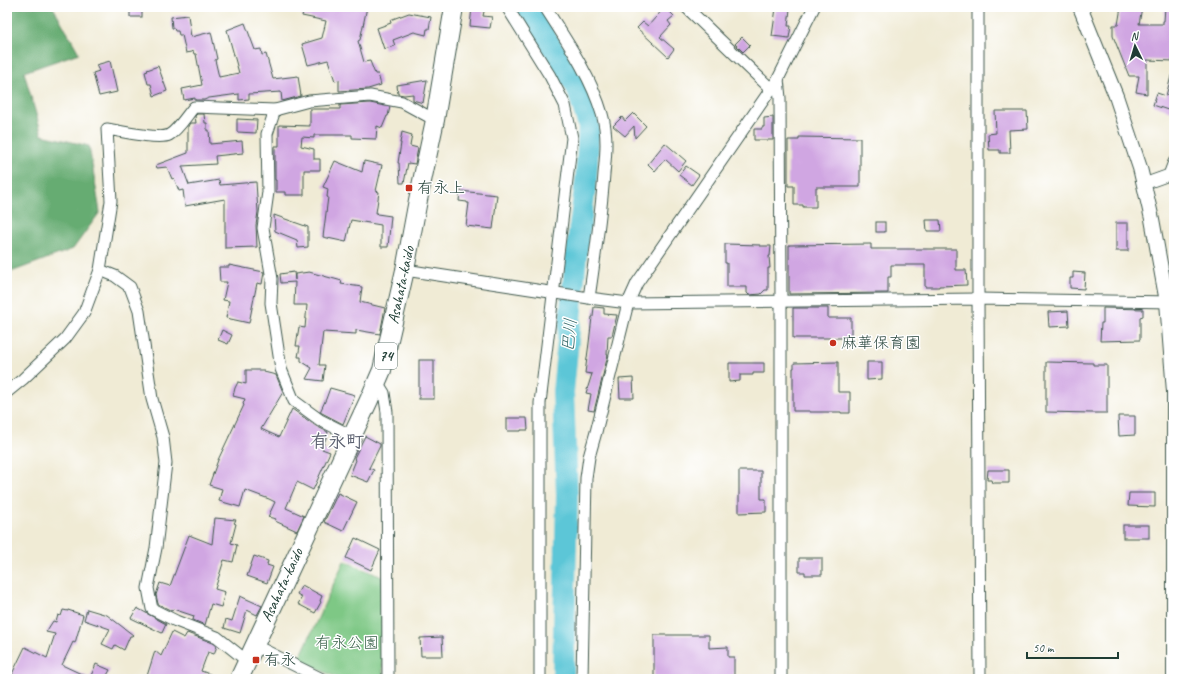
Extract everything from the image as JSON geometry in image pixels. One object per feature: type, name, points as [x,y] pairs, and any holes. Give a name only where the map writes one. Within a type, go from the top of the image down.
[{"type":"main road","name":"Asahata-kaido","points":[[239,679],[382,370],[405,270],[435,120],[454,7]]},
{"type":"street","points":[[507,7],[550,76],[565,106],[572,138],[540,403],[540,679]]},
{"type":"street","points":[[545,7],[590,82],[602,114],[606,130],[602,196],[589,298]]},
{"type":"street","points":[[686,7],[771,89]]},
{"type":"street","points":[[582,679],[586,478],[589,457],[628,303],[637,283],[778,79],[814,7]]},
{"type":"street","points":[[978,7],[980,679]]},
{"type":"street","points":[[1080,7],[1116,96],[1134,148],[1144,184],[1170,302],[1174,392],[1174,679]]},
{"type":"street","points":[[778,79],[780,98],[781,679]]},
{"type":"street","points":[[7,392],[23,379],[64,339],[84,313],[100,270],[111,200],[107,129],[155,137],[168,136],[176,130],[194,107],[275,110],[309,101],[370,96],[402,102],[435,120]]},
{"type":"street","points":[[275,110],[267,134],[268,192],[263,228],[272,279],[270,303],[281,369],[294,401],[320,420],[352,436]]},
{"type":"street","points":[[1144,184],[1169,175],[1174,162]]},
{"type":"street","points":[[100,270],[115,276],[130,287],[138,311],[152,399],[163,437],[166,463],[156,548],[148,588],[152,609],[250,653],[322,679]]},
{"type":"street","points":[[405,270],[628,303],[978,299],[1170,302]]},
{"type":"street","points":[[377,382],[384,393],[387,412],[388,679]]},
{"type":"green space","points":[[7,7],[53,7],[79,53],[24,72],[42,135],[89,146],[100,212],[73,249],[11,272],[7,285]]},
{"type":"green space","name":"有永公園","points":[[344,561],[382,577],[383,679],[340,679],[299,660]]},
{"type":"building","points":[[130,7],[142,7],[142,17],[130,17]]},
{"type":"building","points":[[304,7],[367,7],[360,40],[358,41],[364,62],[370,61],[375,74],[378,74],[381,85],[368,89],[339,91],[339,80],[335,81],[328,60],[308,65],[302,44],[322,38],[326,21],[302,16]]},
{"type":"building","points":[[472,7],[485,7],[483,16],[492,17],[490,28],[470,26]]},
{"type":"building","points":[[665,7],[674,16],[668,21],[671,25],[660,37],[674,49],[668,57],[637,28],[643,22],[648,26]]},
{"type":"building","points":[[1121,7],[1142,7],[1139,24],[1163,24],[1165,7],[1174,7],[1174,61],[1147,60],[1147,94],[1136,92],[1139,76],[1129,76],[1113,36],[1113,25],[1118,25]]},
{"type":"building","points":[[776,8],[790,9],[788,26],[791,26],[789,38],[772,36]]},
{"type":"building","points":[[409,13],[431,17],[429,29],[427,29],[426,35],[414,32],[393,40],[395,46],[384,49],[377,28],[391,23],[390,20]]},
{"type":"building","points":[[188,15],[191,37],[211,32],[219,77],[239,73],[227,30],[245,23],[255,50],[261,49],[262,55],[266,54],[273,79],[298,76],[301,96],[282,101],[281,92],[249,94],[249,99],[239,100],[239,94],[204,100],[195,100],[195,98],[184,100],[182,89],[202,85],[196,54],[194,54],[193,51],[186,53],[182,35],[179,35],[178,31],[175,31],[174,28],[172,28],[171,17]]},
{"type":"building","points":[[742,37],[750,45],[743,52],[735,44]]},
{"type":"building","points":[[110,61],[117,92],[99,96],[93,73],[99,71],[96,65]]},
{"type":"building","points":[[158,66],[167,91],[154,96],[151,84],[148,84],[145,72]]},
{"type":"building","points":[[1171,76],[1174,77],[1174,112],[1153,105],[1157,93],[1166,96]]},
{"type":"building","points":[[427,80],[423,103],[413,100],[413,94],[398,94],[397,85]]},
{"type":"building","points":[[370,103],[390,107],[388,116],[382,128],[377,126],[376,139],[352,138],[352,135],[314,135],[314,138],[302,137],[301,146],[314,149],[314,159],[320,159],[320,170],[304,170],[304,195],[285,195],[285,192],[276,192],[275,146],[279,146],[279,125],[310,126],[310,109],[340,109],[340,105]]},
{"type":"building","points":[[995,111],[1027,111],[1028,129],[1009,130],[1010,153],[1000,153],[1000,150],[989,150],[988,134],[996,133]]},
{"type":"building","points":[[633,113],[646,126],[635,138],[634,126],[625,136],[613,126],[622,117],[625,121]]},
{"type":"building","points":[[197,114],[204,114],[205,123],[207,123],[207,130],[209,130],[210,144],[242,141],[243,153],[215,156],[216,164],[182,166],[189,185],[219,180],[220,185],[256,182],[258,212],[256,225],[257,247],[225,248],[225,199],[185,206],[183,190],[179,191],[174,178],[172,179],[167,167],[157,168],[156,165],[188,153],[188,126],[190,123],[196,123],[195,116]]},
{"type":"building","points":[[773,117],[773,140],[754,140],[754,129],[762,129],[762,127],[764,127],[764,118]]},
{"type":"building","points":[[237,119],[257,120],[256,133],[237,132]]},
{"type":"building","points":[[402,132],[412,135],[410,146],[418,148],[415,164],[408,163],[404,183],[400,183],[398,163]]},
{"type":"building","points":[[799,137],[860,138],[860,187],[816,187],[816,207],[794,205],[794,186],[788,186],[788,140],[799,140]]},
{"type":"building","points":[[665,143],[686,161],[678,171],[665,159],[655,171],[648,164]]},
{"type":"building","points":[[335,161],[362,172],[364,161],[382,165],[376,191],[379,192],[376,213],[391,216],[388,247],[381,247],[381,225],[351,220],[346,242],[323,237],[328,189],[323,187]]},
{"type":"building","points":[[686,166],[699,175],[692,185],[679,175]]},
{"type":"building","points":[[460,191],[497,195],[493,229],[466,226],[469,203],[459,201]]},
{"type":"building","points":[[274,215],[308,227],[308,247],[298,248],[297,240],[275,231]]},
{"type":"building","points":[[926,220],[940,220],[941,231],[927,231]]},
{"type":"building","points":[[876,222],[885,222],[885,232],[876,232]]},
{"type":"building","points":[[1116,223],[1128,223],[1128,251],[1116,251]]},
{"type":"building","points":[[725,244],[771,246],[769,256],[770,268],[768,268],[768,290],[765,290],[761,294],[749,295],[747,293],[747,287],[727,287]]},
{"type":"building","points":[[871,244],[871,249],[956,249],[956,270],[966,270],[967,285],[925,287],[925,265],[891,265],[891,277],[888,277],[888,293],[789,294],[789,245]]},
{"type":"building","points":[[229,265],[264,272],[262,284],[257,283],[249,323],[226,318],[229,301],[223,300],[227,282],[220,282],[219,267],[229,267]]},
{"type":"building","points":[[294,272],[295,280],[295,274],[309,272],[342,281],[341,284],[362,287],[360,302],[385,308],[380,334],[356,330],[356,334],[323,332],[319,365],[325,365],[323,381],[306,379],[312,368],[301,361],[301,357],[298,357],[300,346],[296,346],[299,327],[305,328],[307,305],[294,305],[295,282],[281,283],[280,274]]},
{"type":"building","points":[[1073,272],[1085,273],[1084,289],[1070,288],[1070,278],[1073,278]]},
{"type":"building","points":[[594,307],[604,308],[604,314],[617,315],[612,336],[608,336],[608,355],[594,411],[588,410],[591,394],[586,393],[592,374],[585,373]]},
{"type":"building","points":[[793,308],[828,308],[828,318],[851,318],[851,338],[793,338]]},
{"type":"building","points":[[1103,308],[1143,309],[1143,316],[1140,317],[1140,340],[1100,341],[1101,323],[1103,323]]},
{"type":"building","points":[[1068,311],[1069,326],[1049,327],[1048,312]]},
{"type":"building","points":[[222,330],[232,335],[228,344],[218,340]]},
{"type":"building","points":[[419,360],[434,360],[434,399],[419,399]]},
{"type":"building","points":[[838,362],[838,392],[850,392],[850,413],[793,411],[794,363]]},
{"type":"building","points":[[867,362],[882,362],[882,379],[867,380]]},
{"type":"building","points":[[1046,362],[1093,363],[1093,365],[1107,365],[1107,413],[1046,412]]},
{"type":"building","points":[[729,363],[764,363],[764,373],[740,375],[740,381],[729,382]]},
{"type":"building","points":[[246,370],[264,370],[264,372],[276,375],[283,392],[261,429],[279,437],[292,409],[316,426],[328,432],[322,449],[330,452],[313,490],[297,482],[286,508],[304,516],[297,531],[275,521],[276,519],[268,517],[275,502],[245,490],[240,507],[219,501],[222,489],[209,485],[218,460],[244,405],[245,399],[233,396],[238,382],[246,384]]},
{"type":"building","points":[[633,378],[634,398],[620,398],[619,379]]},
{"type":"building","points":[[330,388],[355,395],[343,424],[320,412]]},
{"type":"building","points":[[1118,416],[1135,416],[1135,435],[1119,436]]},
{"type":"building","points":[[507,418],[527,418],[528,430],[507,431]]},
{"type":"building","points":[[365,436],[380,444],[369,468],[374,470],[368,482],[350,475],[356,460],[354,458]]},
{"type":"building","points":[[988,470],[1009,470],[1009,483],[992,483],[991,480],[987,480]]},
{"type":"building","points":[[739,471],[761,471],[761,499],[766,499],[766,512],[739,513]]},
{"type":"building","points":[[338,493],[357,502],[343,531],[324,522]]},
{"type":"building","points":[[1129,493],[1155,493],[1155,507],[1128,506]]},
{"type":"building","points":[[215,518],[236,520],[234,523],[236,524],[231,543],[237,545],[233,562],[224,560],[215,589],[225,592],[221,607],[211,604],[205,625],[193,620],[194,616],[173,609],[172,611],[158,604],[156,595],[160,583],[170,586],[189,535],[212,544]]},
{"type":"building","points":[[1123,525],[1149,525],[1149,538],[1123,538]]},
{"type":"building","points":[[355,538],[380,550],[371,570],[346,558]]},
{"type":"building","points":[[254,556],[268,561],[267,565],[273,567],[267,583],[247,576]]},
{"type":"building","points":[[799,558],[822,558],[822,575],[805,575],[805,572],[799,572]]},
{"type":"building","points":[[302,585],[322,596],[321,602],[315,613],[298,604],[302,597],[297,594]]},
{"type":"building","points":[[240,596],[262,606],[257,615],[247,610],[240,633],[224,628],[226,619],[232,621]]},
{"type":"building","points":[[137,608],[166,624],[162,633],[131,618]]},
{"type":"building","points":[[87,609],[107,615],[133,635],[130,636],[124,650],[115,645],[113,649],[102,644],[110,629],[84,620]]},
{"type":"building","points":[[63,610],[68,610],[83,615],[75,643],[73,642],[62,665],[90,678],[96,664],[110,670],[105,679],[22,679],[12,674],[25,647],[47,658],[55,634],[46,632],[53,621],[56,622],[58,615],[61,616]]},
{"type":"building","points":[[172,632],[184,638],[187,633],[217,646],[214,654],[208,652],[201,671],[221,678],[146,679],[155,651],[161,656]]},
{"type":"building","points":[[654,635],[709,635],[709,648],[728,647],[728,657],[734,657],[734,679],[654,679]]},
{"type":"building","points":[[442,637],[443,656],[421,656],[420,638]]},
{"type":"waterway","name":"巴川","points":[[527,7],[577,88],[589,126],[586,180],[576,257],[563,392],[567,495],[563,679]]},
{"type":"place","name":"有永上","points":[[409,188]]},
{"type":"place","name":"麻華保育園","points":[[833,343]]},
{"type":"place","name":"有永","points":[[256,660]]},
{"type":"district","name":"有永町","points":[[337,441]]}]
